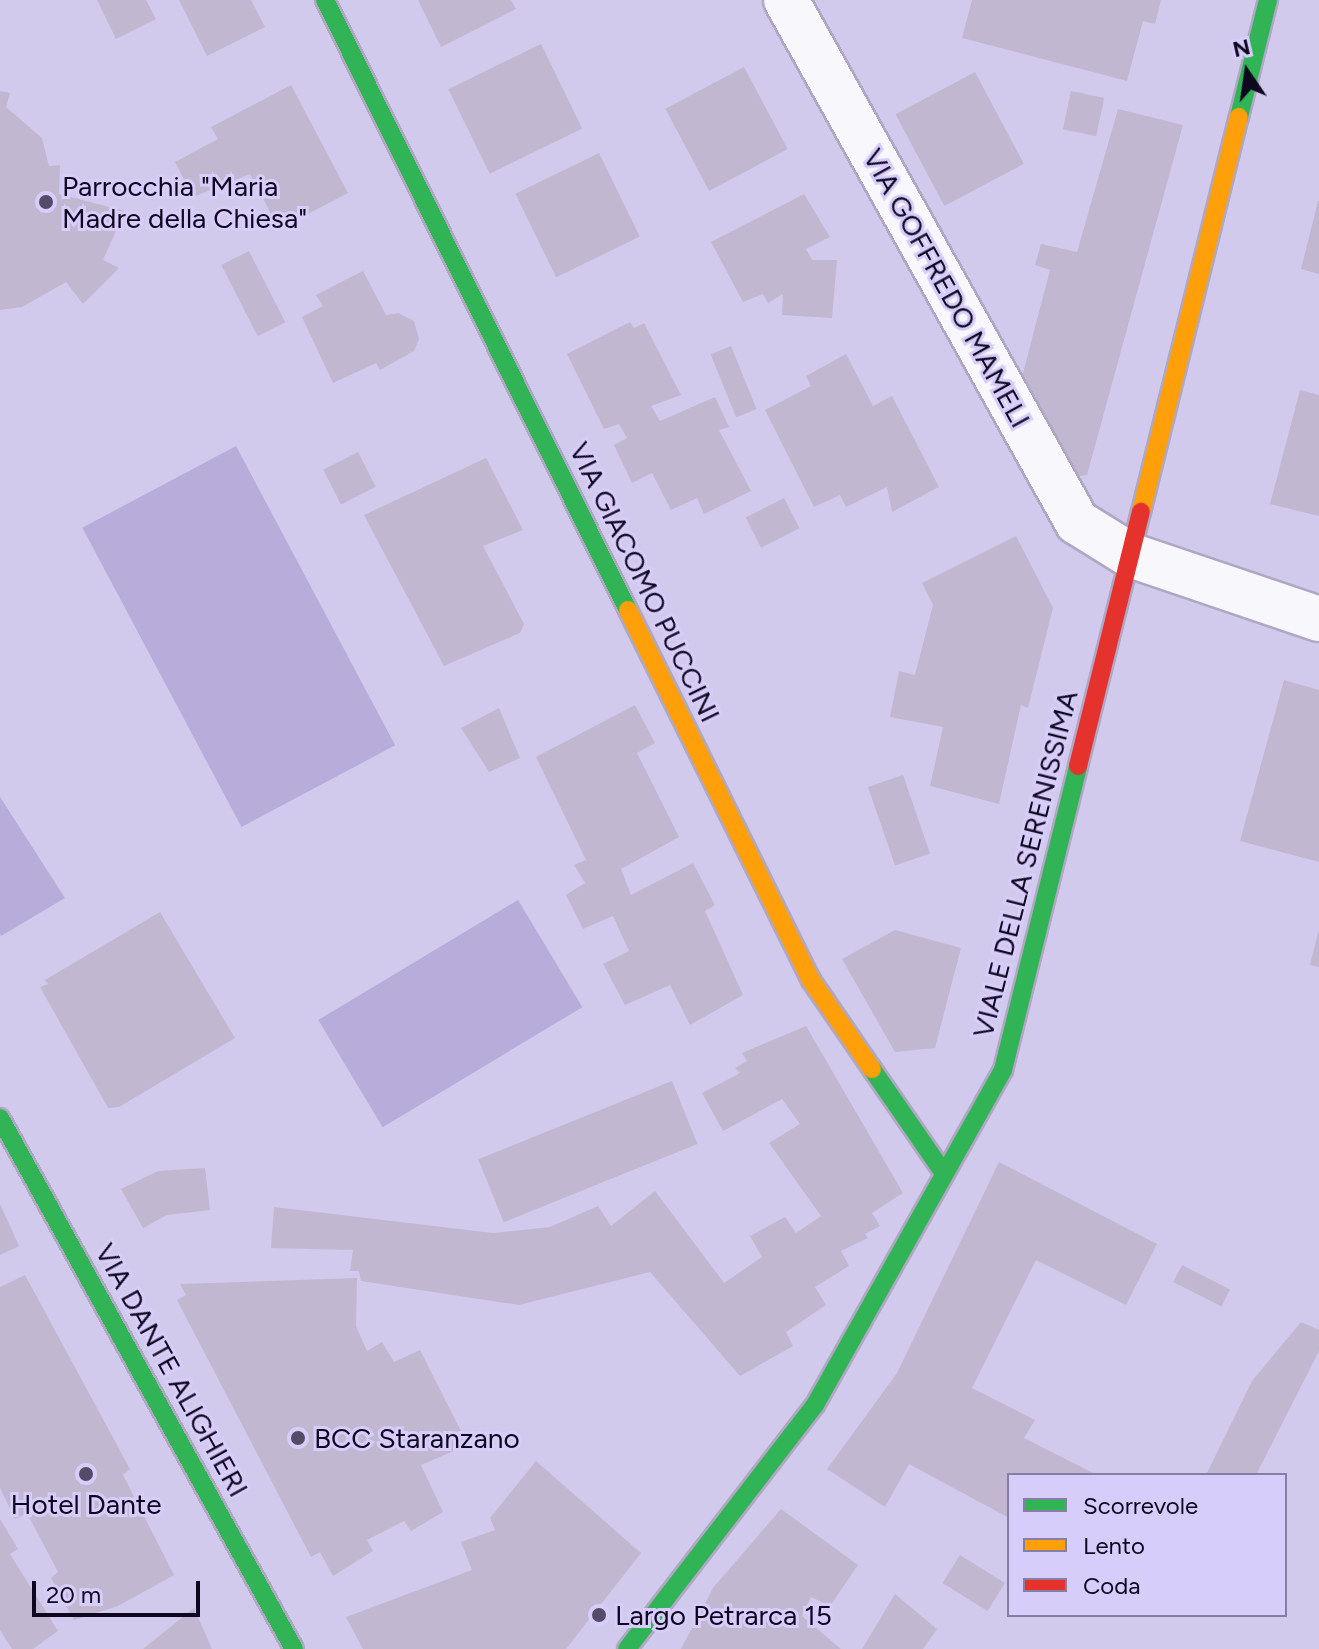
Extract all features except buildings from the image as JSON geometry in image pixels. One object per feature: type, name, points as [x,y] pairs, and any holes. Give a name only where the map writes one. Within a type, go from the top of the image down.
[{"type":"street","name":"VIA GIACOMO PUCCINI","points":[[325,0],[811,980],[943,1172]]},
{"type":"street","name":"VIA GOFFREDO MAMELI","points":[[786,0],[1077,522],[1130,555],[1319,619]]},
{"type":"street","name":"VIALE DELLA SERENISSIMA","points":[[627,1649],[815,1405],[943,1172],[1003,1070],[1268,0]]},
{"type":"street","name":"VIA DANTE ALIGHIERI","points":[[0,1118],[294,1649]]},
{"type":"shaded area","points":[[236,446],[395,745],[242,827],[82,528]]},
{"type":"shaded area","points":[[0,797],[65,898],[1,936],[0,934]]},
{"type":"shaded area","points":[[518,900],[582,1007],[383,1127],[318,1020]]},
{"type":"traffic: fast","points":[[325,0],[628,610]]},
{"type":"traffic: fast","points":[[1239,117],[1268,0]]},
{"type":"traffic: fast","points":[[627,1649],[815,1405],[1003,1070],[1078,766]]},
{"type":"traffic: fast","points":[[872,1069],[943,1172]]},
{"type":"traffic: fast","points":[[0,1118],[294,1649]]},
{"type":"traffic: slow","points":[[1141,512],[1239,117]]},
{"type":"traffic: slow","points":[[628,610],[811,980],[872,1069]]},
{"type":"traffic: jam","points":[[1078,766],[1141,512]]},
{"type":"place","name":"Parrocchia \"Maria Madre della Chiesa\"","points":[[46,202]]},
{"type":"place","name":"BCC Staranzano","points":[[298,1438]]},
{"type":"place","name":"Hotel Dante","points":[[86,1474]]},
{"type":"place","name":"Largo Petrarca 15","points":[[599,1615]]}]
